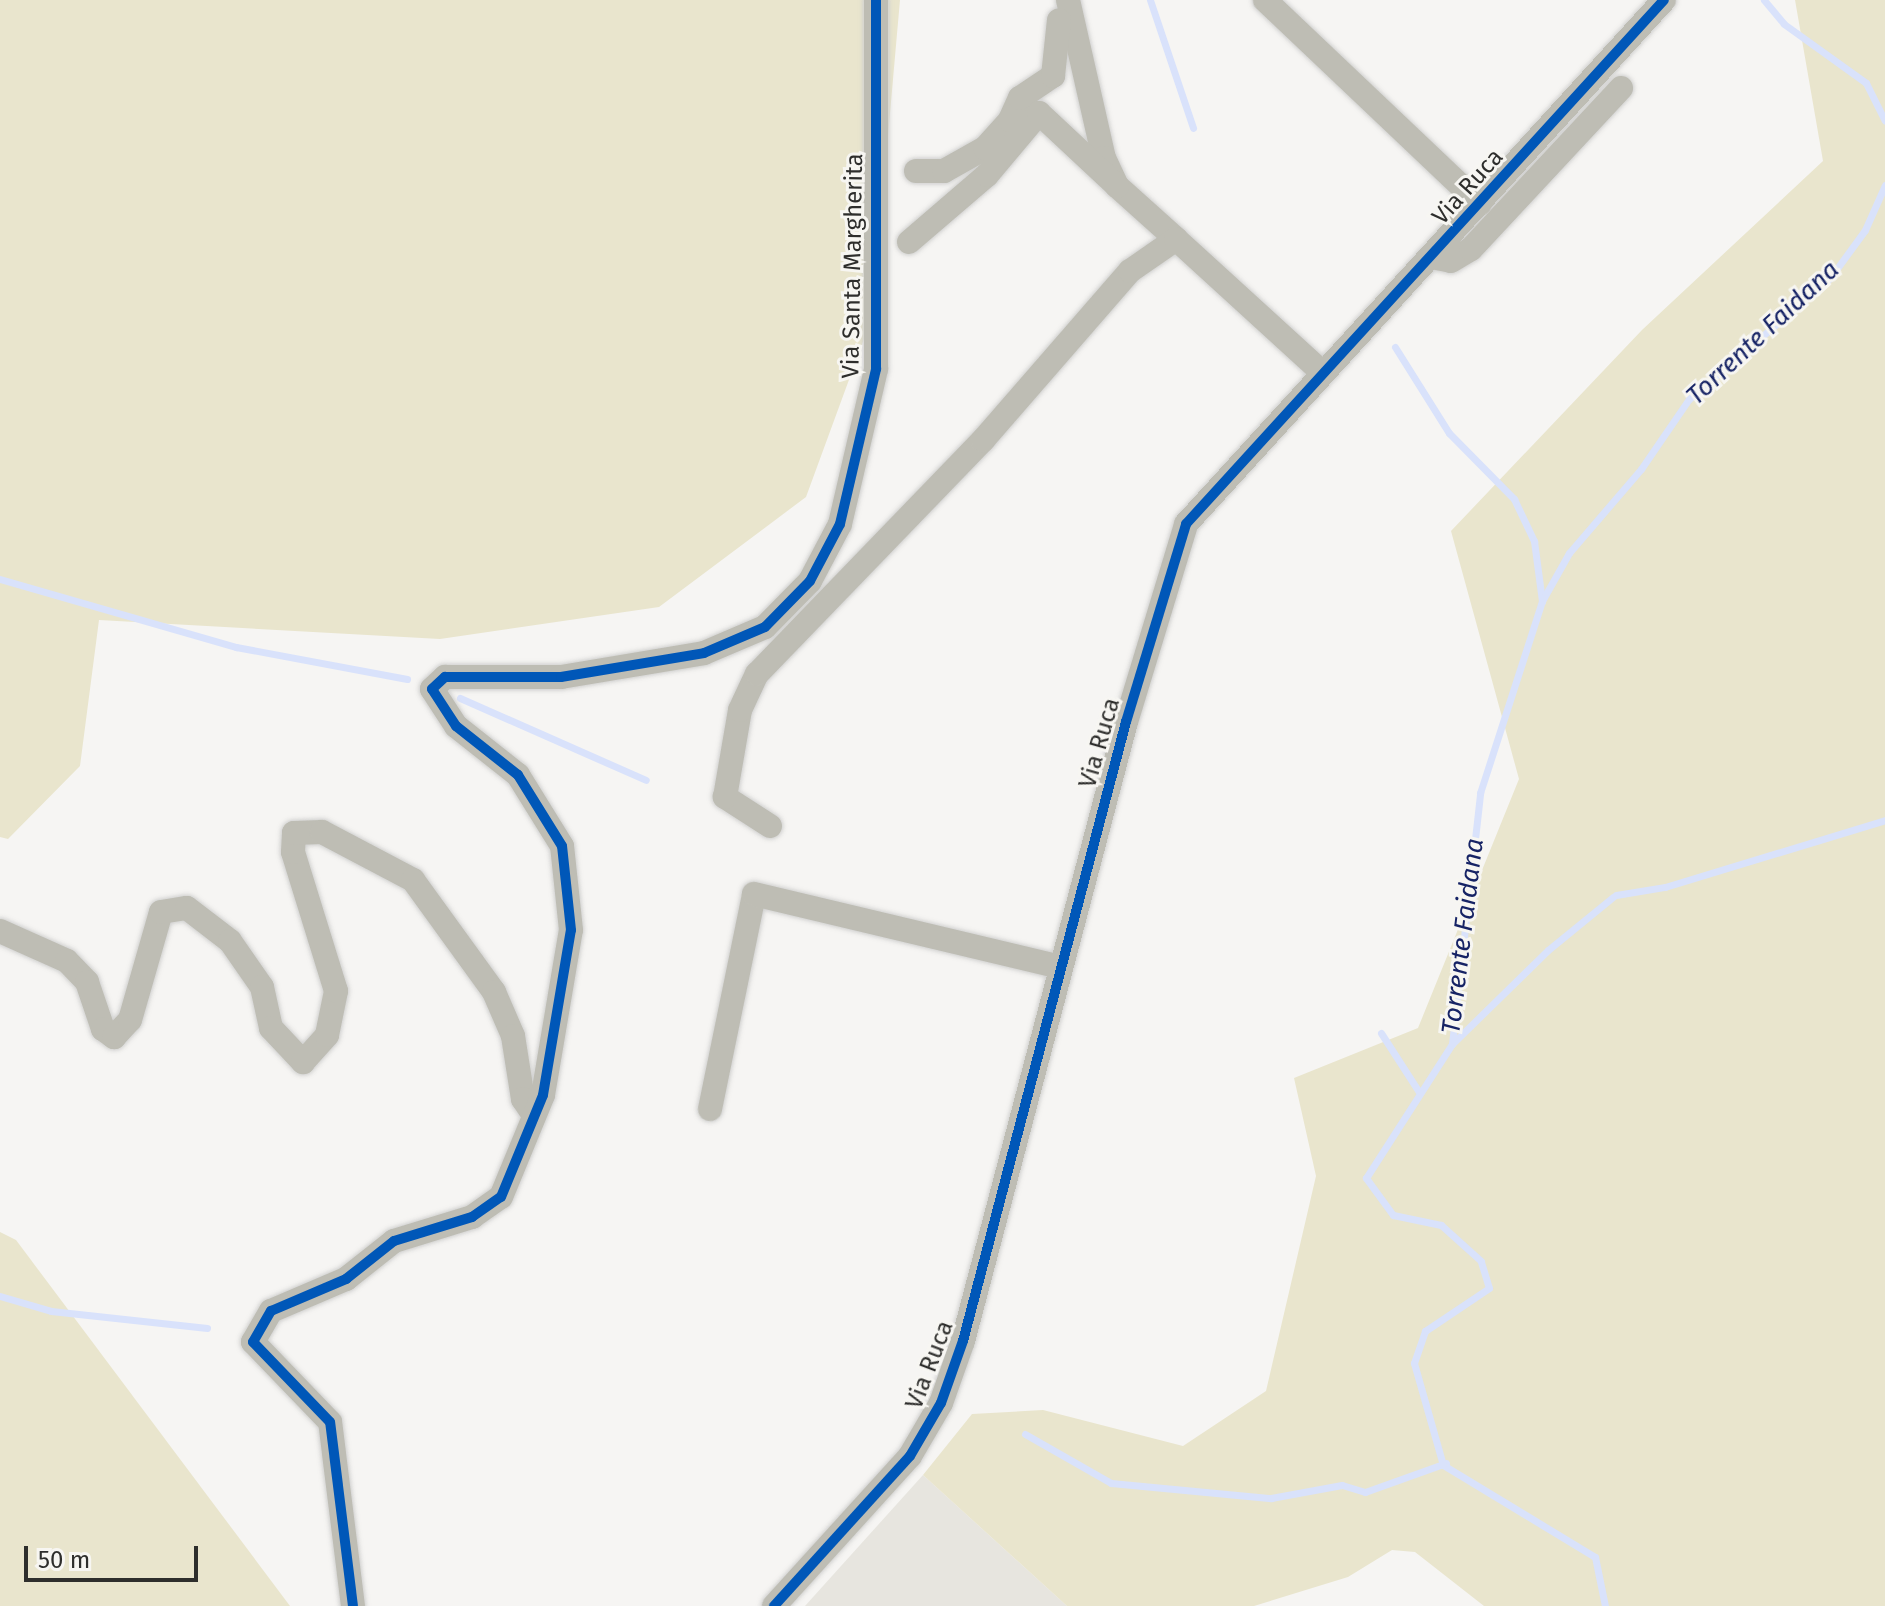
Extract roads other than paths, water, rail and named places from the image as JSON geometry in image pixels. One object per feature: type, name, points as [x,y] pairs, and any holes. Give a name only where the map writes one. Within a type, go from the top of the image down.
[{"type":"street","name":"Via Santa Margherita","points":[[353,1606],[330,1422],[253,1342],[259,1324],[271,1311],[346,1279],[394,1241],[472,1217],[501,1197],[543,1095],[571,930],[562,846],[518,775],[456,726],[432,689],[445,677],[561,677],[704,653],[765,627],[810,581],[840,524],[876,369],[876,0]]},
{"type":"street","points":[[916,171],[944,171],[985,148],[1010,120],[1020,98],[1053,76],[1061,49],[1060,0]]},
{"type":"street","points":[[1068,0],[1081,73],[1117,186]]},
{"type":"street","points":[[1265,0],[1480,204]]},
{"type":"street","name":"Via Ruca","points":[[774,1606],[910,1456],[941,1403],[967,1326],[1060,967],[1186,524],[1664,0]]},
{"type":"street","name":"Via Ruca","points":[[1431,257],[1451,261],[1471,249],[1621,88]]},
{"type":"street","points":[[909,242],[987,175],[1039,113],[1323,373]]},
{"type":"street","points":[[770,826],[725,797],[740,710],[757,674],[983,440],[1130,271],[1176,239]]},
{"type":"street","points":[[0,931],[67,961],[87,982],[103,1029],[114,1037],[130,1020],[161,912],[187,908],[230,941],[262,987],[271,1028],[303,1062],[317,1053],[327,1035],[336,991],[293,852],[294,833],[322,832],[413,880],[494,992],[533,1114]]},
{"type":"street","points":[[710,1109],[754,894],[1060,967]]},
{"type":"waterway","points":[[1150,0],[1193,128]]},
{"type":"waterway","name":"Torrente Faidana","points":[[1764,0],[1784,24],[1866,83],[1885,121]]},
{"type":"waterway","name":"Torrente Faidana","points":[[1605,1606],[1595,1557],[1443,1465],[1414,1363],[1425,1331],[1489,1288],[1481,1261],[1441,1225],[1393,1215],[1366,1178],[1452,1044],[1480,793],[1542,601],[1569,553],[1641,469],[1689,399],[1830,278],[1865,230],[1885,185]]},
{"type":"waterway","points":[[1395,347],[1449,433],[1514,499],[1534,541],[1542,601]]},
{"type":"waterway","points":[[0,579],[236,647],[407,679]]},
{"type":"waterway","points":[[460,698],[646,780]]},
{"type":"waterway","points":[[1616,895],[1665,887],[1885,820]]},
{"type":"waterway","points":[[1452,1044],[1548,950],[1613,897]]},
{"type":"waterway","points":[[1381,1033],[1419,1092]]},
{"type":"waterway","points":[[0,1296],[51,1311],[207,1328]]},
{"type":"waterway","points":[[1025,1434],[1111,1483],[1271,1498],[1342,1485],[1365,1492],[1446,1463]]}]
